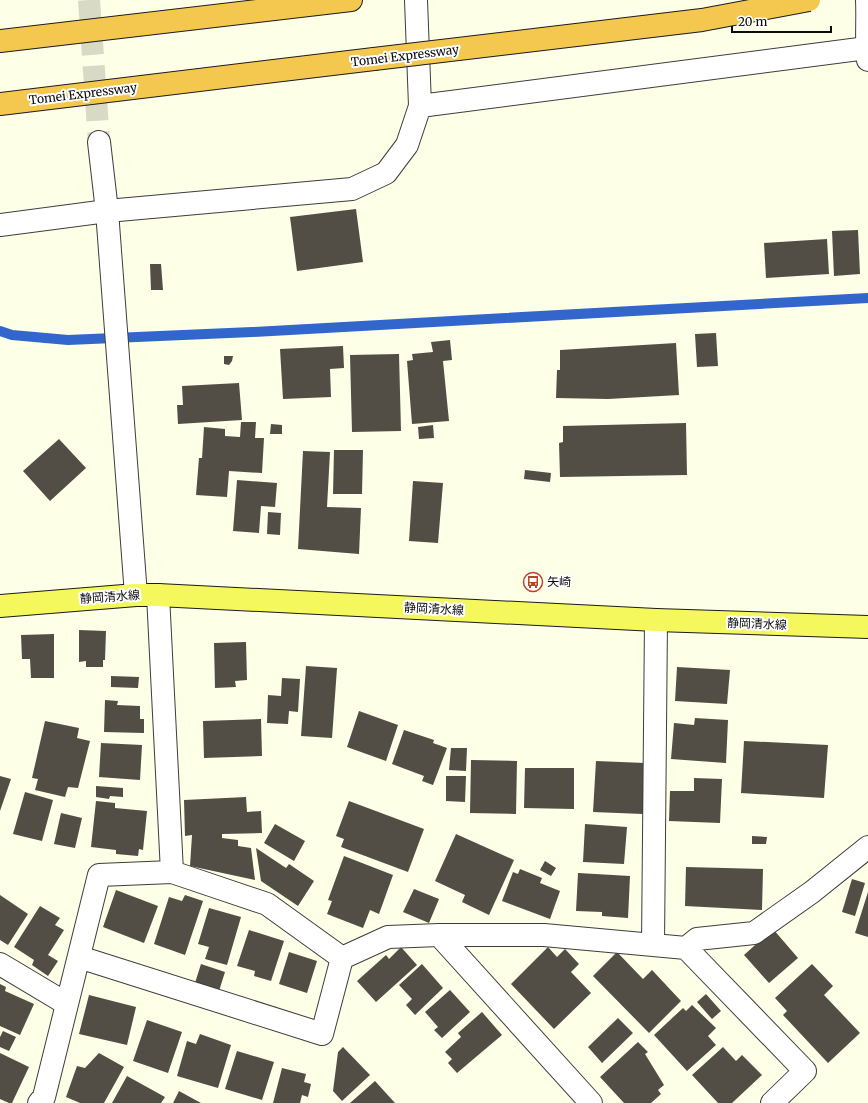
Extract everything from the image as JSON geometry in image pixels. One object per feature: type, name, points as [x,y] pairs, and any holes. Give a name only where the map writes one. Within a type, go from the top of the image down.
[{"type":"highway","points":[[0,41],[351,0]]},
{"type":"highway","name":"Tomei Expressway","points":[[0,104],[702,20],[809,0]]},
{"type":"main road","name":"静岡清水線","points":[[0,606],[136,595],[158,595],[656,620],[868,627]]},
{"type":"street","points":[[0,225],[107,211],[352,189],[386,173],[407,146],[420,106],[416,0]]},
{"type":"street","points":[[420,106],[867,54],[867,0]]},
{"type":"street","points":[[99,142],[107,211],[136,595]]},
{"type":"street","points":[[158,595],[172,872]]},
{"type":"street","points":[[653,945],[656,620]]},
{"type":"street","points":[[686,948],[697,939],[754,933],[812,892],[868,847]]},
{"type":"street","points":[[46,1101],[67,1004],[98,875],[172,872],[267,904],[342,958]]},
{"type":"street","points":[[342,958],[388,937],[439,935],[544,934],[686,948],[805,1071],[772,1103]]},
{"type":"street","points":[[439,935],[591,1103]]},
{"type":"street","points":[[79,957],[322,1034],[342,958]]},
{"type":"street","points":[[0,964],[67,1004]]},
{"type":"building","points":[[356,209],[363,262],[297,271],[290,217]]},
{"type":"building","points":[[858,230],[860,274],[834,276],[832,231]]},
{"type":"building","points":[[827,239],[829,274],[766,278],[764,243]]},
{"type":"building","points":[[150,264],[161,264],[163,290],[151,290]]},
{"type":"building","points":[[716,333],[718,366],[697,367],[695,334]]},
{"type":"building","points":[[450,340],[452,360],[443,361],[449,421],[412,424],[407,361],[413,360],[412,354],[433,352],[431,342]]},
{"type":"building","points":[[676,343],[679,395],[608,399],[556,398],[557,370],[560,370],[560,350]]},
{"type":"building","points":[[343,346],[344,368],[330,369],[331,397],[283,399],[280,349]]},
{"type":"building","points":[[399,354],[401,431],[352,432],[350,355]]},
{"type":"building","points":[[224,356],[233,356],[229,365],[224,364]]},
{"type":"building","points":[[239,383],[242,420],[178,424],[177,405],[183,405],[182,386]]},
{"type":"building","points":[[241,422],[256,422],[255,438],[264,438],[262,473],[229,471],[227,497],[196,495],[199,458],[202,458],[204,427],[225,429],[225,436],[240,437]]},
{"type":"building","points":[[686,423],[687,475],[560,477],[559,443],[563,442],[563,426]]},
{"type":"building","points":[[271,424],[282,425],[282,434],[270,434]]},
{"type":"building","points":[[433,425],[434,438],[419,439],[418,427]]},
{"type":"building","points":[[59,439],[86,468],[50,501],[23,471]]},
{"type":"building","points":[[334,450],[363,450],[362,494],[333,494]]},
{"type":"building","points":[[303,451],[330,452],[327,507],[361,508],[359,554],[298,549]]},
{"type":"building","points":[[525,470],[551,473],[550,482],[524,479]]},
{"type":"building","points":[[237,480],[277,483],[275,507],[261,506],[259,533],[233,531]]},
{"type":"building","points":[[413,481],[443,483],[438,543],[409,541]]},
{"type":"building","points":[[268,512],[281,513],[280,535],[267,534]]},
{"type":"building","points":[[79,630],[106,631],[105,660],[103,660],[103,667],[86,667],[86,661],[79,662]]},
{"type":"building","points":[[54,634],[54,678],[31,678],[30,659],[22,659],[21,635]]},
{"type":"building","points":[[246,642],[247,680],[235,681],[236,687],[215,688],[214,643]]},
{"type":"building","points":[[306,666],[337,668],[332,738],[301,736]]},
{"type":"building","points":[[677,667],[730,670],[727,704],[675,701]]},
{"type":"building","points":[[111,676],[139,677],[138,688],[111,687]]},
{"type":"building","points":[[282,678],[300,679],[298,712],[289,711],[288,724],[267,723],[268,695],[281,696]]},
{"type":"building","points":[[105,700],[118,701],[117,705],[140,706],[140,719],[144,719],[144,733],[104,732]]},
{"type":"building","points":[[359,711],[398,725],[386,761],[347,747]]},
{"type":"building","points":[[695,718],[728,720],[726,763],[671,759],[674,723],[694,725]]},
{"type":"building","points":[[261,719],[262,756],[204,758],[203,721]]},
{"type":"building","points":[[45,721],[79,728],[77,738],[90,741],[78,788],[68,787],[65,797],[35,790],[38,779],[32,778]]},
{"type":"building","points":[[404,730],[434,740],[433,743],[447,748],[433,785],[422,781],[424,776],[392,764]]},
{"type":"building","points":[[744,741],[828,745],[824,798],[741,793]]},
{"type":"building","points":[[101,743],[142,745],[140,780],[99,777]]},
{"type":"building","points":[[451,748],[467,748],[466,771],[449,770]]},
{"type":"building","points":[[471,760],[517,761],[516,814],[470,813]]},
{"type":"building","points":[[596,761],[645,763],[643,814],[593,812]]},
{"type":"building","points":[[525,768],[574,768],[574,809],[524,808]]},
{"type":"building","points":[[0,776],[11,779],[0,811]]},
{"type":"building","points":[[446,776],[466,776],[465,802],[446,801]]},
{"type":"building","points":[[694,778],[722,779],[720,823],[669,821],[670,791],[694,791]]},
{"type":"building","points":[[96,786],[123,788],[123,797],[110,796],[109,799],[96,797]]},
{"type":"building","points":[[25,792],[53,800],[42,841],[13,834]]},
{"type":"building","points":[[246,797],[247,812],[261,811],[262,833],[222,834],[222,838],[238,840],[238,846],[251,848],[255,880],[190,866],[192,835],[185,836],[184,800]]},
{"type":"building","points":[[96,801],[115,803],[115,808],[147,811],[143,850],[139,849],[138,856],[116,854],[116,850],[91,847]]},
{"type":"building","points":[[349,801],[424,829],[408,872],[341,847],[344,839],[336,836]]},
{"type":"building","points":[[61,813],[82,818],[75,848],[54,844]]},
{"type":"building","points":[[275,824],[305,841],[294,861],[264,843]]},
{"type":"building","points":[[585,824],[627,827],[624,864],[583,862]]},
{"type":"building","points":[[456,834],[514,860],[489,915],[462,902],[465,895],[435,881]]},
{"type":"building","points":[[752,836],[767,837],[766,844],[752,844]]},
{"type":"building","points":[[256,848],[286,868],[289,864],[314,881],[298,906],[261,881]]},
{"type":"building","points":[[344,856],[393,875],[379,914],[370,910],[363,928],[327,914],[332,901],[328,900]]},
{"type":"building","points":[[545,861],[556,868],[551,876],[540,870]]},
{"type":"building","points":[[686,867],[763,869],[762,910],[685,906]]},
{"type":"building","points":[[520,869],[542,878],[540,883],[560,891],[550,919],[502,901],[513,872],[518,874]]},
{"type":"building","points":[[578,873],[630,876],[628,918],[602,916],[602,912],[576,911]]},
{"type":"building","points":[[852,879],[865,883],[855,916],[842,912]]},
{"type":"building","points":[[414,889],[439,899],[429,923],[403,912]]},
{"type":"building","points":[[116,890],[158,906],[144,943],[103,927]]},
{"type":"building","points":[[868,892],[868,937],[855,933]]},
{"type":"building","points":[[0,895],[28,914],[8,945],[0,940]]},
{"type":"building","points":[[185,895],[203,901],[185,955],[154,944],[169,897],[182,901]]},
{"type":"building","points":[[40,906],[60,918],[55,925],[64,930],[48,955],[58,961],[48,976],[32,965],[34,960],[14,947]]},
{"type":"building","points":[[209,908],[241,917],[227,965],[205,959],[209,947],[198,944]]},
{"type":"building","points":[[773,929],[798,958],[769,983],[744,955]]},
{"type":"building","points":[[249,930],[284,941],[271,981],[254,976],[255,971],[237,966]]},
{"type":"building","points":[[401,947],[417,965],[376,1002],[357,981],[386,955],[389,959]]},
{"type":"building","points":[[548,947],[557,957],[565,949],[579,964],[571,972],[591,993],[554,1029],[511,984]]},
{"type":"building","points":[[289,952],[317,961],[307,993],[279,984]]},
{"type":"building","points":[[617,952],[643,979],[652,970],[681,1001],[649,1033],[593,976]]},
{"type":"building","points":[[201,964],[225,972],[219,991],[195,983]]},
{"type":"building","points":[[422,964],[443,988],[415,1015],[406,1005],[412,999],[399,985]]},
{"type":"building","points":[[812,964],[833,986],[824,995],[860,1033],[828,1063],[783,1015],[787,1011],[775,998]]},
{"type":"building","points":[[0,984],[6,987],[5,991],[34,1004],[20,1035],[0,1026]]},
{"type":"building","points":[[450,990],[470,1012],[442,1038],[434,1030],[438,1027],[425,1012]]},
{"type":"building","points":[[706,994],[721,1011],[712,1019],[697,1002]]},
{"type":"building","points":[[89,995],[136,1007],[127,1045],[79,1034]]},
{"type":"building","points":[[692,1005],[716,1028],[708,1036],[716,1045],[687,1071],[654,1035],[683,1008],[686,1011]]},
{"type":"building","points":[[482,1012],[502,1035],[457,1073],[448,1063],[452,1059],[445,1052],[461,1037],[458,1033]]},
{"type":"building","points":[[618,1018],[633,1033],[602,1063],[588,1047]]},
{"type":"building","points":[[147,1020],[182,1032],[168,1073],[133,1061]]},
{"type":"building","points":[[3,1031],[16,1037],[9,1051],[0,1047],[0,1037]]},
{"type":"building","points":[[200,1034],[231,1045],[218,1088],[177,1076],[187,1041],[196,1044]]},
{"type":"building","points":[[638,1042],[648,1052],[645,1054],[664,1085],[658,1090],[661,1094],[651,1103],[624,1103],[600,1077]]},
{"type":"building","points":[[343,1047],[370,1075],[342,1101],[333,1091],[338,1052]]},
{"type":"building","points":[[723,1047],[736,1061],[742,1055],[762,1075],[732,1103],[718,1103],[692,1075]]},
{"type":"building","points":[[237,1051],[274,1062],[262,1100],[225,1089]]},
{"type":"building","points":[[0,1053],[29,1067],[12,1103],[0,1099]]},
{"type":"building","points":[[99,1053],[124,1067],[104,1103],[80,1103],[66,1097],[77,1066],[85,1068]]},
{"type":"building","points":[[282,1068],[306,1074],[304,1082],[311,1084],[308,1097],[302,1095],[300,1103],[273,1103]]},
{"type":"building","points":[[127,1076],[165,1097],[161,1103],[112,1103]]},
{"type":"building","points":[[375,1081],[395,1103],[350,1103]]},
{"type":"building","points":[[179,1091],[201,1103],[173,1103]]},
{"type":"waterway","points":[[0,331],[12,335],[68,340],[252,332],[868,298]]},
{"type":"tunnel","points":[[89,0],[99,142]]},
{"type":"place","name":"矢崎","points":[[533,582]]}]
